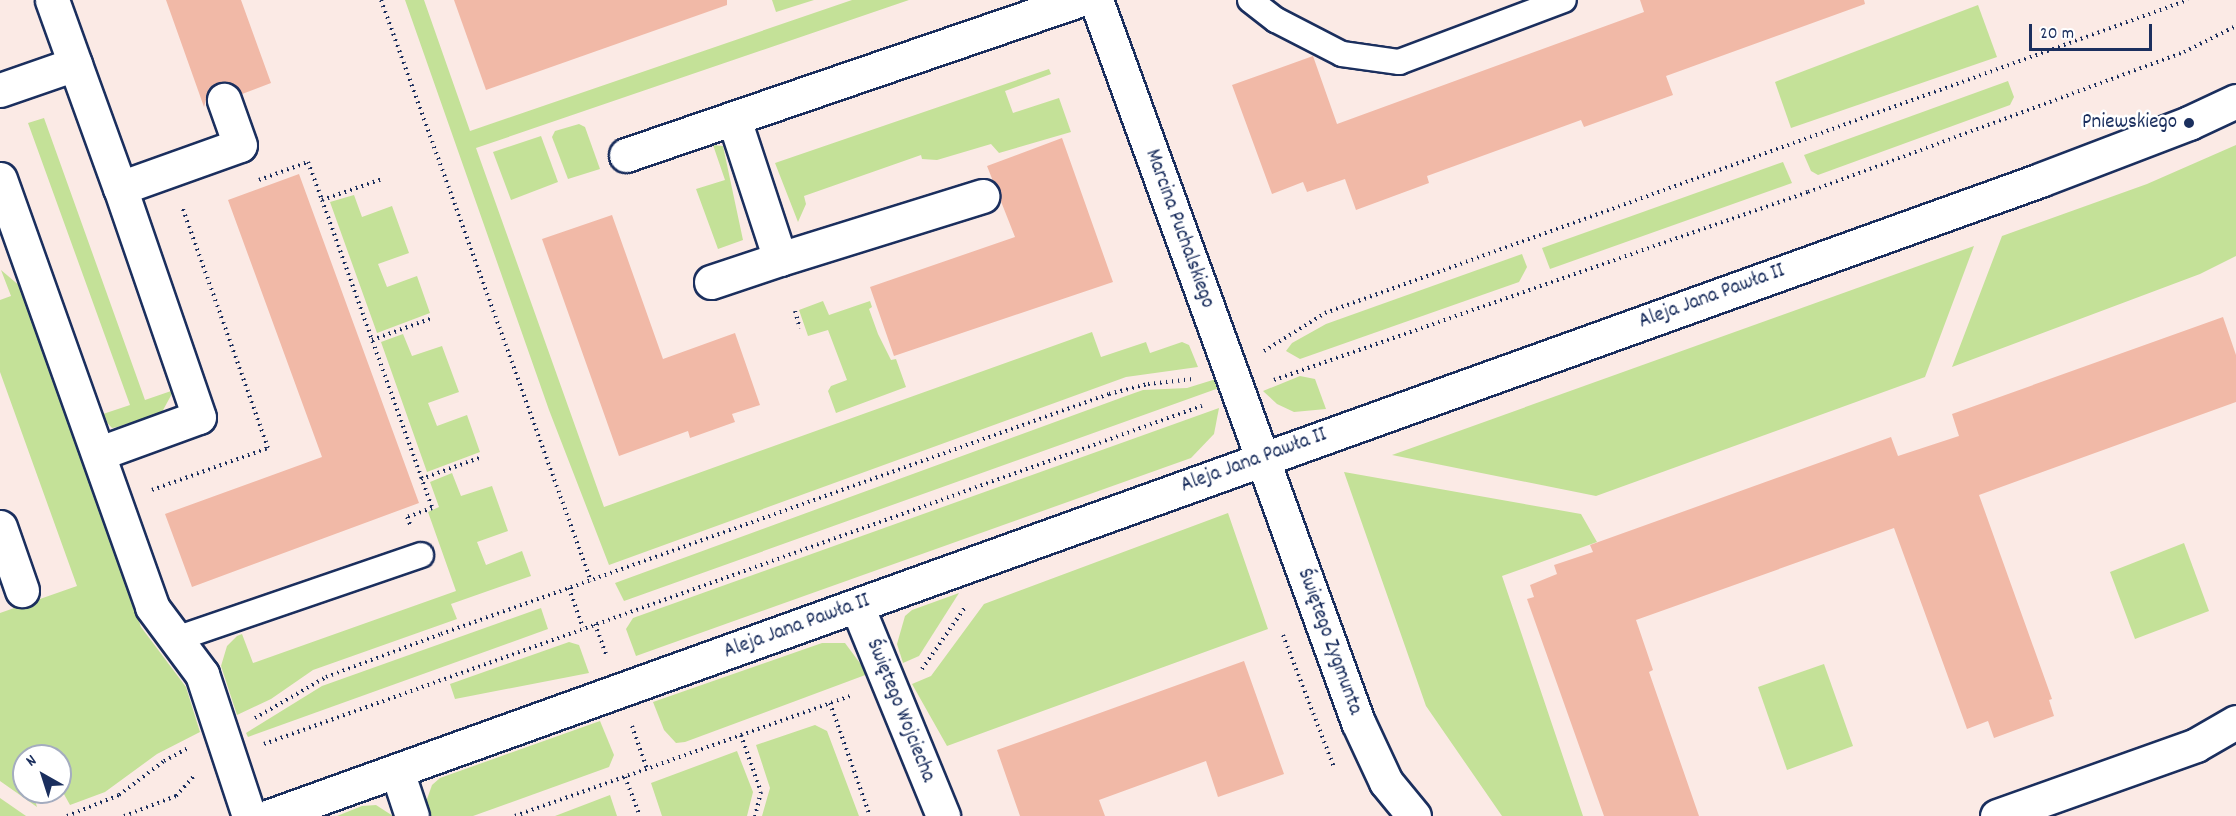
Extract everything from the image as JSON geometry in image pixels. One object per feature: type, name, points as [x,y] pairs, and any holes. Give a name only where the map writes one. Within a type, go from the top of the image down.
[{"type":"street","points":[[52,0],[199,417],[100,453]]},
{"type":"street","points":[[626,155],[1080,0]]},
{"type":"street","name":"Marcina Puchalskiego","points":[[1096,0],[1263,458]]},
{"type":"street","points":[[0,90],[75,64]]},
{"type":"street","points":[[120,188],[240,145],[224,100]]},
{"type":"street","name":"Aleja Jana Pawła II","points":[[270,816],[302,809],[397,771],[2040,180],[2189,123],[2236,100]]},
{"type":"street","points":[[734,119],[780,259]]},
{"type":"street","points":[[0,179],[11,248],[100,453],[152,607],[202,674],[249,816]]},
{"type":"street","points":[[711,282],[982,195]]},
{"type":"street","name":"Świętego Zygmunta","points":[[1263,458],[1371,754],[1414,816]]},
{"type":"street","points":[[0,528],[22,590]]},
{"type":"street","name":"Świętego Wojciecha","points":[[857,606],[890,681],[943,816]]},
{"type":"street","points":[[1997,816],[2196,745],[2236,722]]},
{"type":"street","points":[[397,771],[412,816]]},
{"type":"lane","points":[[1250,0],[1276,20],[1342,54],[1399,62],[1564,0]]},
{"type":"lane","points":[[176,639],[421,555]]},
{"type":"path","points":[[381,0],[591,581]]},
{"type":"path","points":[[124,816],[176,796],[200,768],[226,744],[270,711],[326,677],[1109,394],[1148,384],[1234,379],[1262,353],[1325,313],[2188,0]]},
{"type":"path","points":[[67,816],[119,795],[169,758],[226,744],[583,628],[1234,379],[1808,192],[2184,52],[2236,27]]},
{"type":"path","points":[[255,181],[308,162],[432,508],[407,517],[421,555]]},
{"type":"path","points":[[168,171],[182,207],[192,203]]},
{"type":"path","points":[[322,200],[382,179]]},
{"type":"path","points":[[795,311],[801,328]]},
{"type":"path","points":[[372,340],[432,318]]},
{"type":"path","points":[[422,478],[482,457]]},
{"type":"path","points":[[569,588],[583,628]]},
{"type":"path","points":[[515,816],[924,668],[969,602]]},
{"type":"path","points":[[1279,623],[1313,722],[1337,774]]},
{"type":"path","points":[[830,703],[870,816]]},
{"type":"path","points":[[741,735],[761,792],[755,816]]},
{"type":"path","points":[[625,777],[639,816]]},
{"type":"green space","points":[[405,0],[424,0],[470,131],[852,0],[909,0],[476,148],[604,507],[1092,332],[1101,357],[1146,342],[1150,353],[1182,342],[1189,345],[1198,367],[1126,377],[609,565],[549,410]]},
{"type":"green space","points":[[772,0],[814,0],[776,12]]},
{"type":"green space","points":[[1978,5],[1997,57],[1791,128],[1775,82]]},
{"type":"green space","points":[[1049,69],[1051,74],[1005,91],[1013,113],[1059,98],[1071,132],[999,153],[991,144],[937,160],[922,159],[921,155],[804,196],[806,204],[798,222],[775,163]]},
{"type":"green space","points":[[2008,81],[2014,97],[2010,105],[1818,175],[1811,171],[1804,155]]},
{"type":"green space","points":[[44,118],[145,400],[174,390],[162,412],[118,427],[112,428],[100,415],[130,405],[28,123]]},
{"type":"green space","points":[[579,124],[585,127],[600,169],[568,179],[552,137],[555,131]]},
{"type":"green space","points":[[541,136],[558,182],[511,200],[493,152]]},
{"type":"green space","points":[[713,145],[723,146],[743,240],[718,249],[696,189],[725,180]]},
{"type":"green space","points":[[2236,145],[2236,256],[2200,274],[1952,367],[2002,236],[2147,184]]},
{"type":"green space","points":[[1783,162],[1792,183],[1550,269],[1542,248]]},
{"type":"green space","points":[[354,195],[362,217],[392,206],[409,253],[378,264],[387,287],[417,276],[430,313],[377,333],[330,202]]},
{"type":"green space","points":[[1974,246],[1925,377],[1596,496],[1392,455]]},
{"type":"green space","points":[[1522,254],[1527,267],[1519,282],[1300,359],[1286,351],[1292,343],[1326,324]]},
{"type":"green space","points":[[1,270],[21,287],[141,627],[186,687],[200,732],[157,754],[105,792],[70,805],[72,804],[72,744],[12,744],[12,789],[0,781],[0,613],[77,586],[0,372],[0,300],[11,296]]},
{"type":"green space","points":[[823,301],[829,315],[870,301],[872,307],[869,309],[878,334],[891,360],[896,359],[906,387],[836,413],[828,391],[831,386],[847,380],[828,330],[808,336],[799,310]]},
{"type":"green space","points":[[403,334],[412,356],[442,346],[459,392],[428,403],[437,426],[467,415],[480,452],[427,472],[381,342]]},
{"type":"green space","points":[[1300,376],[1315,379],[1326,409],[1294,412],[1277,404],[1263,391]]},
{"type":"green space","points":[[1216,379],[1219,388],[624,601],[615,583],[1143,390],[1187,388]]},
{"type":"green space","points":[[1219,408],[1214,434],[1191,458],[636,656],[626,629],[633,618]]},
{"type":"green space","points":[[1344,472],[1581,514],[1597,542],[1502,576],[1583,816],[1502,816],[1426,706]]},
{"type":"green space","points":[[452,473],[461,496],[492,486],[508,531],[477,542],[486,565],[522,551],[531,576],[451,604],[457,619],[313,670],[271,699],[237,715],[221,666],[227,646],[237,636],[242,634],[253,663],[456,591],[428,512],[439,507],[430,482]]},
{"type":"green space","points":[[1228,513],[1268,629],[947,746],[912,684],[931,676],[984,604]]},
{"type":"green space","points":[[2184,543],[2209,611],[2135,639],[2110,572]]},
{"type":"green space","points":[[959,593],[919,656],[903,663],[897,644],[905,616],[912,610]]},
{"type":"green space","points":[[541,608],[548,629],[248,737],[246,733],[322,686]]},
{"type":"green space","points":[[569,642],[579,645],[589,673],[455,699],[450,684]]},
{"type":"green space","points":[[822,643],[845,643],[868,674],[685,742],[676,743],[664,730],[653,702]]},
{"type":"green space","points":[[1824,664],[1853,746],[1787,770],[1758,687]]},
{"type":"green space","points":[[600,721],[614,755],[609,767],[473,816],[431,816],[426,802],[432,785],[440,778]]},
{"type":"green space","points":[[815,725],[827,731],[859,816],[762,816],[770,788],[756,745]]},
{"type":"green space","points":[[737,751],[753,792],[747,816],[662,816],[651,783]]},
{"type":"green space","points":[[610,795],[617,816],[555,816]]},
{"type":"green space","points":[[0,798],[26,816],[0,816]]},
{"type":"green space","points":[[376,805],[393,816],[337,816],[362,806]]},
{"type":"building","points":[[166,0],[241,0],[271,83],[242,94],[228,82],[217,83],[209,88],[204,107]]},
{"type":"building","points":[[454,0],[727,0],[727,5],[486,90]]},
{"type":"building","points":[[1640,0],[1864,0],[1865,4],[1666,76],[1673,95],[1584,127],[1581,120],[1427,176],[1429,183],[1356,210],[1345,179],[1307,192],[1303,182],[1272,194],[1232,85],[1313,56],[1337,124],[1644,12]]},
{"type":"building","points":[[1062,138],[1113,282],[894,356],[870,287],[1015,237],[987,166]]},
{"type":"building","points":[[299,174],[419,503],[192,587],[165,514],[322,457],[228,200]]},
{"type":"building","points":[[612,215],[663,359],[735,333],[760,405],[732,414],[735,422],[690,438],[688,431],[619,456],[542,239]]},
{"type":"building","points":[[2223,317],[2236,355],[2236,402],[1979,495],[2052,699],[2049,700],[2054,716],[1994,738],[1988,721],[1967,729],[1894,528],[1636,620],[1653,670],[1649,672],[1699,816],[1604,816],[1527,599],[1534,597],[1530,585],[1557,574],[1554,565],[1593,552],[1590,545],[1891,437],[1898,456],[1959,436],[1952,414]]},
{"type":"building","points":[[1244,661],[1284,774],[1218,797],[1206,761],[1099,800],[1105,816],[1020,816],[997,750]]},
{"type":"place","name":"Pniewskiego","points":[[2189,123]]}]
